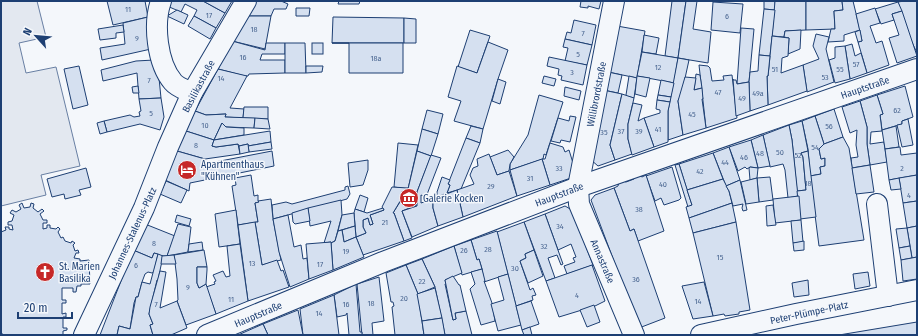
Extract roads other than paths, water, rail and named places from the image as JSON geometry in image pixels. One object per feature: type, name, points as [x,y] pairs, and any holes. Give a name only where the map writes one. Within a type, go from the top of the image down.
[{"type":"street","points":[[161,1],[157,17],[159,50],[164,67],[174,83],[192,93]]},
{"type":"street","name":"Basilikastraße","points":[[158,175],[168,147],[192,93],[246,1]]},
{"type":"street","name":"Willibrordstraße","points":[[578,187],[613,6]]},
{"type":"street","name":"Hauptstraße","points":[[207,335],[383,262],[578,187],[917,69]]},
{"type":"street","name":"Johannes-Stalenus-Platz","points":[[84,335],[158,175]]},
{"type":"street","name":"Annastraße","points":[[578,187],[579,204],[634,335]]},
{"type":"street","points":[[877,204],[888,296]]},
{"type":"street","name":"Peter-Plümpe-Platz","points":[[701,335],[917,290]]},
{"type":"place","name":"Apartmenthaus \"Kühnen\"","points":[[187,170]]},
{"type":"place","name":"Galerie Kocken","points":[[409,198]]},
{"type":"place","name":"St. Marien Basilika","points":[[45,272]]}]
